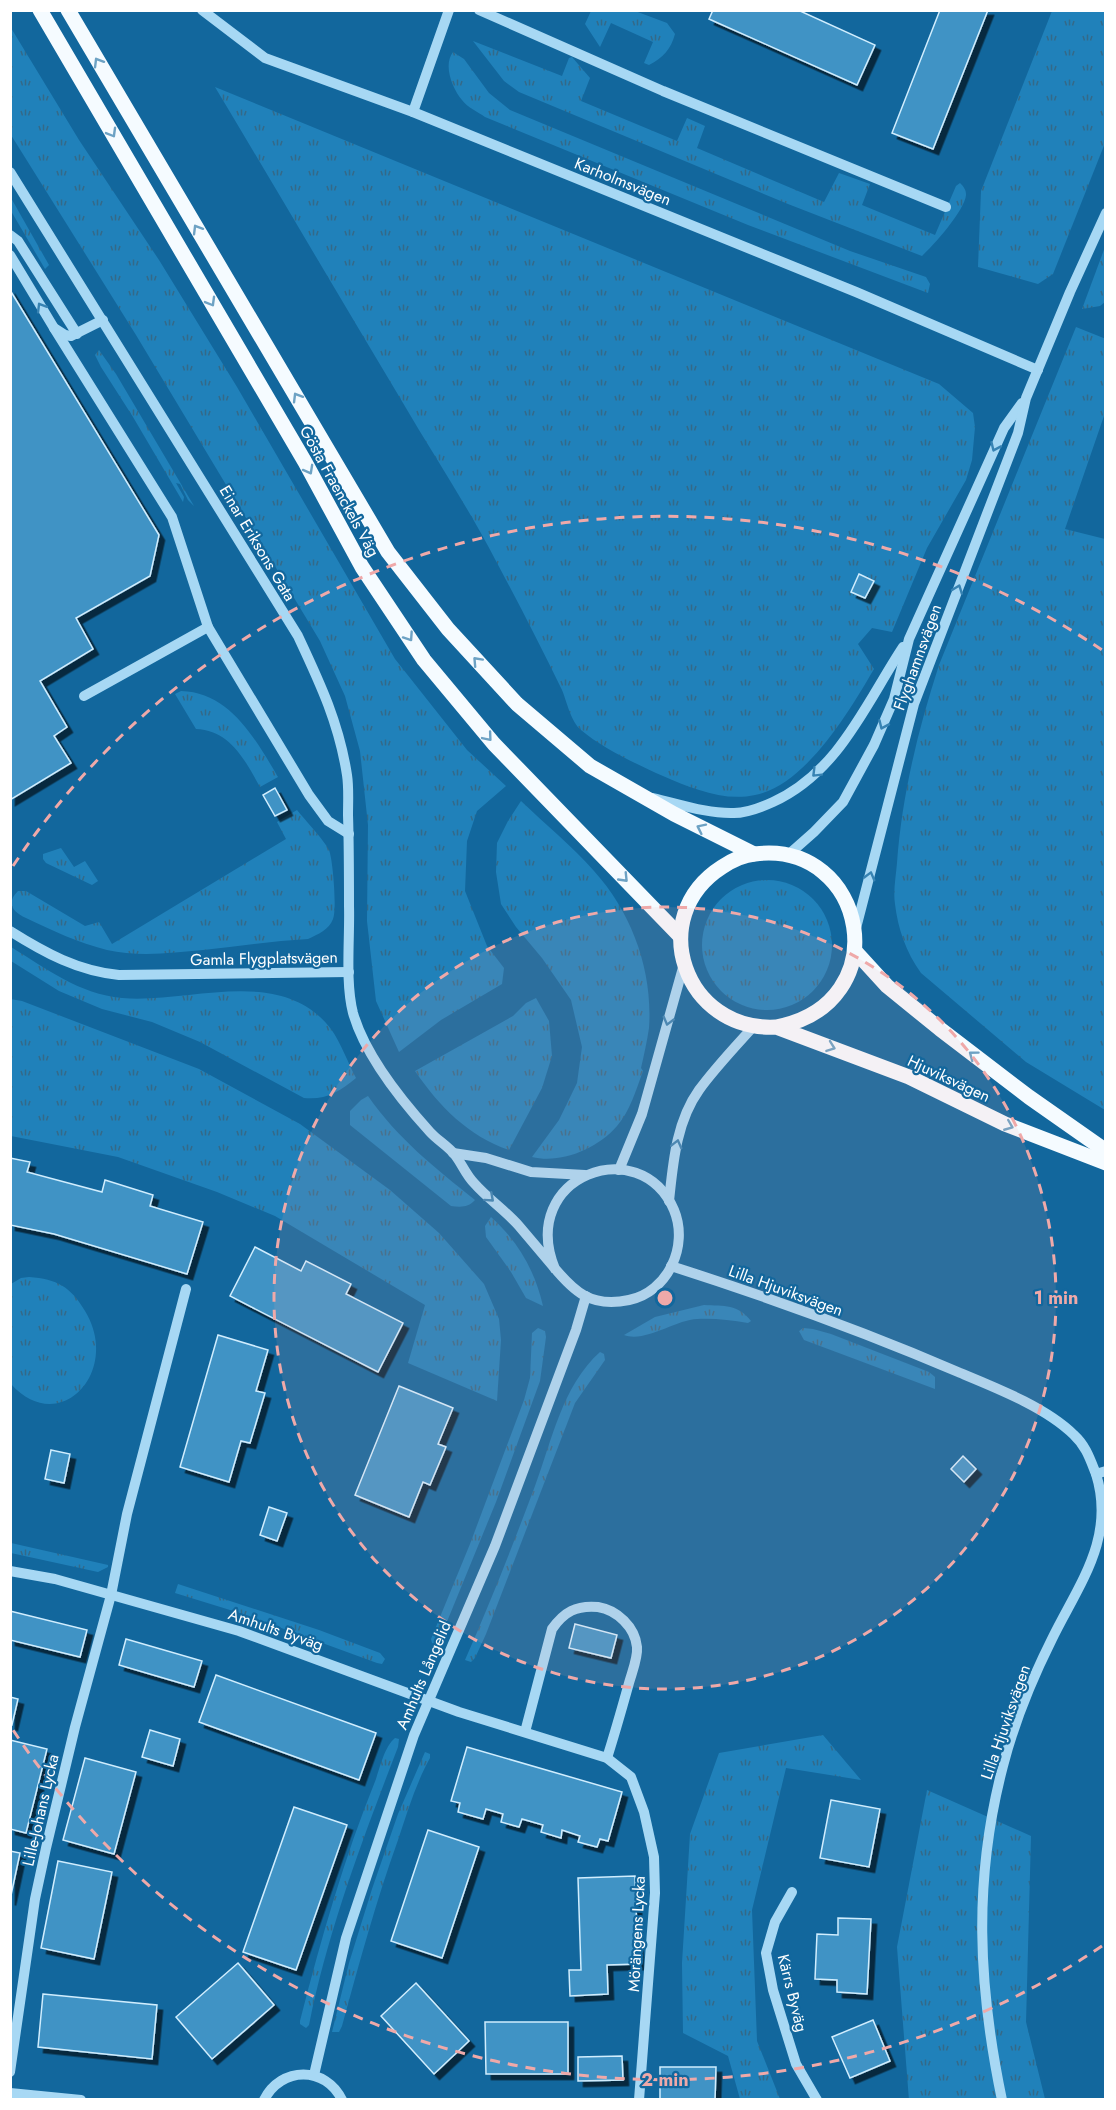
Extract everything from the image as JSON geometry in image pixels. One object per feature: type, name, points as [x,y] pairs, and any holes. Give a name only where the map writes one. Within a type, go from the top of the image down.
[{"type":"main road","name":"Gösta Fraenckels Väg","points":[[40,10],[305,462],[362,567],[424,660],[494,744],[680,936]]},
{"type":"main road","name":"Gösta Fraenckels Väg","points":[[68,10],[388,552],[448,629],[517,704],[590,766],[674,814],[754,854]]},
{"type":"main road","name":"Gösta Fraenckels Väg","points":[[754,854],[788,855],[808,863],[826,875],[840,892],[850,911],[855,932],[855,951],[846,979],[829,1003],[813,1015],[795,1024],[776,1027],[753,1026],[730,1019],[710,1005],[694,987],[684,964],[680,936],[685,913],[695,892],[711,874],[731,861],[754,854]]},
{"type":"main road","name":"Hjuviksvägen","points":[[855,951],[887,986],[931,1022],[1029,1097],[1106,1151]]},
{"type":"main road","name":"Hjuviksvägen","points":[[776,1027],[909,1077],[1005,1124],[1106,1163]]},
{"type":"street","name":"Karholmsvägen","points":[[202,10],[265,58],[413,112],[845,288],[1038,370]]},
{"type":"street","points":[[413,112],[449,10]]},
{"type":"street","points":[[480,10],[663,91],[946,207]]},
{"type":"street","name":"Einar Eriksons Gata","points":[[10,172],[298,636],[328,701],[341,744],[347,778],[349,972]]},
{"type":"street","name":"Flyghamnsvägen","points":[[855,932],[914,704],[1018,433],[1026,398],[1106,213]]},
{"type":"street","points":[[10,235],[18,241],[77,334]]},
{"type":"street","points":[[10,255],[172,517],[208,627],[309,795],[328,821],[349,834]]},
{"type":"street","points":[[54,328],[65,335],[77,334],[103,320]]},
{"type":"street","name":"Flyghamnsvägen","points":[[641,796],[735,813],[760,808],[784,797],[807,781],[832,756],[851,733],[883,677],[909,639],[1004,428],[1026,398]]},
{"type":"street","points":[[84,696],[208,627]]},
{"type":"street","name":"Flyghamnsvägen","points":[[788,855],[843,802],[874,745],[894,699],[909,639]]},
{"type":"street","name":"Gamla Flygplatsvägen","points":[[10,931],[72,965],[119,975],[349,972],[353,1012],[368,1047],[408,1107],[432,1135],[453,1153],[473,1182],[509,1214],[568,1285],[586,1296],[610,1302],[635,1299],[656,1286],[672,1266],[676,1256],[678,1222],[669,1201],[660,1189],[648,1180],[634,1173],[619,1170],[602,1170],[585,1175],[531,1172],[486,1158],[453,1153]]},
{"type":"street","points":[[619,1170],[642,1114],[684,964]]},
{"type":"street","name":"Gamla Flygplatsvägen","points":[[669,1201],[673,1162],[688,1109],[698,1091],[753,1026]]},
{"type":"street","name":"Gamla Flygplatsvägen","points":[[555,1269],[546,1242],[549,1215],[563,1192],[585,1175]]},
{"type":"street","name":"Lilla Hjuviksvägen","points":[[672,1266],[772,1299],[931,1360],[1000,1390],[1054,1419],[1073,1434],[1087,1449],[1101,1472],[1104,1505],[1102,1528],[1081,1586],[1052,1639],[1026,1698],[1003,1764],[986,1845],[982,1897],[982,1965],[985,2005],[1002,2100]]},
{"type":"street","points":[[111,1594],[127,1514],[186,1289]]},
{"type":"street","name":"Amhults Långelid","points":[[314,2075],[346,1938],[414,1735],[495,1546],[576,1330],[586,1296]]},
{"type":"street","name":"Amhults Byväg","points":[[10,1571],[55,1579],[240,1631],[428,1700]]},
{"type":"street","name":"Lille-Johans Lycka","points":[[10,2072],[35,1899],[75,1728],[111,1594]]},
{"type":"street","points":[[525,1732],[552,1629],[560,1617],[572,1609],[587,1606],[602,1608],[620,1617],[632,1629],[637,1648],[608,1758]]},
{"type":"street","name":"Mörängens Lycka","points":[[428,1700],[608,1758],[631,1777],[644,1812],[654,1857],[655,1893],[639,2100]]},
{"type":"street","name":"Kärrs Byväg","points":[[792,1892],[775,1922],[766,1953],[773,1990],[796,2064],[817,2100]]},
{"type":"street","points":[[264,2100],[270,2089],[280,2080],[293,2074],[314,2075],[334,2086],[342,2100]]},
{"type":"street","points":[[10,2093],[81,2100]]},
{"type":"green space","points":[[591,11],[635,11],[667,23],[675,34],[666,52],[649,65],[644,63],[653,42],[611,23],[600,47],[585,24]]},
{"type":"green space","points":[[1052,11],[1105,11],[1105,143],[1053,274],[1038,284],[978,267],[981,191]]},
{"type":"green space","points":[[11,28],[79,140],[159,260],[237,387],[395,659],[467,750],[506,786],[477,811],[467,841],[465,891],[487,946],[504,968],[502,984],[441,1020],[399,1052],[376,1001],[367,921],[368,825],[360,751],[345,696],[320,641],[136,335],[11,135]]},
{"type":"green space","points":[[473,41],[562,76],[569,58],[572,57],[590,78],[581,101],[677,141],[687,118],[705,126],[697,148],[824,202],[839,173],[870,184],[862,205],[935,235],[956,186],[960,183],[966,192],[964,202],[948,227],[922,256],[788,204],[519,92],[504,81]]},
{"type":"green space","points":[[453,52],[464,59],[489,93],[510,110],[850,251],[926,277],[930,284],[928,293],[748,225],[485,117],[464,103],[455,89],[449,70],[450,57]]},
{"type":"green space","points":[[215,87],[939,384],[973,413],[975,427],[972,460],[966,480],[927,548],[892,632],[872,628],[858,644],[874,669],[825,744],[792,777],[774,788],[755,795],[731,797],[708,793],[674,781],[632,761],[599,743],[578,726],[538,642],[474,521]]},
{"type":"green space","points":[[11,198],[49,265],[45,269],[11,211]]},
{"type":"green space","points":[[1105,247],[1105,302],[1100,306],[1082,309]]},
{"type":"green space","points":[[1076,327],[1106,339],[1105,413],[1065,529],[1105,539],[1105,1110],[1026,1062],[921,973],[904,940],[894,899],[899,838],[907,788],[924,714],[939,665]]},
{"type":"green space","points":[[99,350],[116,374],[194,506],[188,500],[180,484],[176,483],[184,497],[183,502],[101,367],[95,355]]},
{"type":"green space","points":[[181,691],[198,693],[214,700],[240,720],[278,777],[260,787],[235,748],[218,735],[196,729],[175,694]]},
{"type":"green space","points":[[521,801],[594,871],[619,905],[629,924],[643,964],[649,1007],[649,1028],[641,1068],[643,1071],[626,1114],[609,1134],[589,1148],[566,1156],[543,1159],[532,1157],[559,1120],[577,1083],[582,1047],[571,1000],[501,904],[496,872],[497,843]]},
{"type":"green space","points":[[297,810],[329,850],[333,874],[335,906],[333,919],[326,929],[308,939],[167,953],[119,952],[86,944],[55,932],[21,915],[12,906],[14,895],[18,891],[26,891],[85,926],[99,922],[112,944],[286,839],[277,822]]},
{"type":"green space","points":[[61,848],[74,867],[85,861],[98,881],[92,885],[46,863],[43,854]]},
{"type":"green space","points":[[767,880],[792,885],[813,899],[827,920],[832,945],[827,970],[813,991],[792,1005],[767,1010],[742,1005],[721,991],[707,970],[702,945],[707,920],[721,899],[742,885]]},
{"type":"green space","points":[[11,947],[77,986],[106,996],[148,998],[233,991],[261,992],[287,998],[310,1009],[331,1029],[356,1078],[332,1094],[319,1098],[304,1098],[200,1042],[152,1022],[102,1009],[59,991],[11,961]]},
{"type":"green space","points":[[536,998],[549,1021],[552,1056],[542,1088],[509,1150],[480,1137],[444,1108],[415,1071],[513,1016],[526,1003]]},
{"type":"green space","points":[[10,999],[22,1001],[199,1069],[300,1124],[390,1190],[439,1233],[484,1284],[499,1319],[501,1340],[497,1401],[408,1363],[425,1305],[275,1216],[217,1192],[118,1157],[11,1136]]},
{"type":"green space","points":[[368,1096],[404,1139],[475,1200],[472,1203],[461,1207],[451,1206],[350,1125],[350,1111]]},
{"type":"green space","points":[[491,1217],[501,1226],[524,1257],[540,1293],[543,1306],[526,1298],[486,1237],[485,1226]]},
{"type":"green space","points":[[29,1277],[55,1282],[69,1290],[85,1311],[94,1334],[96,1356],[91,1375],[80,1391],[65,1401],[48,1404],[29,1399],[11,1384],[11,1284],[21,1278]]},
{"type":"green space","points":[[704,1305],[736,1309],[751,1321],[748,1323],[697,1319],[688,1320],[651,1334],[632,1337],[624,1335],[655,1317]]},
{"type":"green space","points":[[538,1328],[545,1331],[546,1337],[540,1381],[496,1502],[437,1646],[432,1643],[431,1639],[470,1544],[524,1400],[530,1378],[532,1333]]},
{"type":"green space","points":[[803,1328],[831,1334],[929,1372],[935,1377],[935,1389],[804,1340],[799,1331]]},
{"type":"green space","points":[[600,1352],[604,1354],[605,1360],[575,1403],[486,1634],[475,1658],[471,1662],[465,1660],[510,1552],[567,1397],[587,1366]]},
{"type":"green space","points":[[11,1543],[108,1565],[108,1567],[98,1572],[11,1553]]},
{"type":"green space","points":[[178,1584],[319,1630],[380,1653],[385,1659],[382,1664],[377,1663],[243,1614],[175,1593]]},
{"type":"green space","points":[[823,1735],[861,1780],[786,1768],[752,1910],[757,2041],[780,2099],[740,2099],[728,2056],[683,2033],[682,1963],[690,1834],[719,1753]]},
{"type":"green space","points":[[395,1738],[399,1739],[398,1747],[336,1919],[309,2025],[306,2028],[300,2024],[300,2021],[334,1899],[383,1757]]},
{"type":"green space","points":[[425,1752],[430,1754],[430,1758],[412,1798],[382,1886],[342,2026],[339,2032],[332,2032],[349,1963],[372,1889],[398,1814]]},
{"type":"green space","points":[[927,1790],[1031,1836],[1026,2022],[1045,2099],[909,2100],[897,1947]]},
{"type":"building","points":[[713,10],[798,10],[875,45],[857,85],[709,19]]},
{"type":"building","points":[[940,10],[988,10],[933,149],[892,133]]},
{"type":"building","points":[[10,290],[159,535],[150,576],[76,618],[93,649],[40,681],[67,727],[54,736],[71,763],[10,800]]},
{"type":"building","points":[[859,574],[874,581],[865,598],[851,592]]},
{"type":"building","points":[[275,788],[287,810],[275,816],[263,795]]},
{"type":"building","points":[[10,1158],[30,1162],[27,1172],[102,1192],[105,1180],[153,1195],[150,1206],[203,1222],[187,1274],[54,1234],[10,1225]]},
{"type":"building","points":[[255,1247],[301,1271],[306,1261],[351,1284],[346,1294],[403,1323],[378,1372],[230,1296]]},
{"type":"building","points":[[218,1335],[268,1350],[256,1391],[265,1393],[250,1443],[241,1441],[229,1482],[180,1467]]},
{"type":"building","points":[[399,1386],[453,1408],[438,1444],[446,1447],[430,1485],[423,1482],[409,1517],[355,1495]]},
{"type":"building","points":[[51,1450],[70,1454],[64,1483],[45,1479]]},
{"type":"building","points":[[963,1456],[976,1469],[964,1482],[951,1469]]},
{"type":"building","points":[[269,1507],[287,1513],[277,1541],[260,1535]]},
{"type":"building","points":[[10,1611],[87,1630],[80,1657],[10,1640]]},
{"type":"building","points":[[575,1624],[617,1635],[611,1658],[569,1648]]},
{"type":"building","points":[[126,1639],[202,1661],[194,1687],[119,1665]]},
{"type":"building","points":[[216,1675],[376,1733],[359,1780],[199,1722]]},
{"type":"building","points":[[10,1697],[18,1699],[12,1725],[10,1724]]},
{"type":"building","points":[[150,1730],[180,1739],[173,1766],[142,1757]]},
{"type":"building","points":[[10,1740],[47,1749],[26,1833],[10,1829]]},
{"type":"building","points":[[467,1747],[622,1792],[608,1841],[600,1839],[597,1847],[578,1842],[580,1836],[562,1830],[561,1838],[541,1832],[543,1825],[522,1819],[519,1827],[501,1822],[503,1814],[486,1809],[483,1819],[458,1812],[460,1803],[451,1801]]},
{"type":"building","points":[[85,1758],[136,1772],[114,1854],[63,1840]]},
{"type":"building","points":[[831,1800],[880,1809],[869,1867],[820,1858]]},
{"type":"building","points":[[294,1807],[347,1825],[296,1970],[243,1952]]},
{"type":"building","points":[[428,1830],[479,1847],[442,1958],[391,1941]]},
{"type":"building","points":[[10,1851],[20,1853],[10,1900]]},
{"type":"building","points":[[58,1861],[112,1872],[94,1959],[41,1948]]},
{"type":"building","points":[[635,1876],[638,1964],[607,1965],[608,1994],[570,1996],[569,1970],[581,1970],[578,1878]]},
{"type":"building","points":[[838,1918],[871,1919],[867,1994],[837,1992],[837,1980],[815,1979],[817,1934],[838,1935]]},
{"type":"building","points":[[238,1963],[274,2005],[212,2059],[176,2017]]},
{"type":"building","points":[[416,1983],[469,2041],[434,2074],[381,2016]]},
{"type":"building","points":[[43,1994],[157,2005],[152,2059],[38,2047]]},
{"type":"building","points":[[873,2020],[890,2061],[850,2078],[832,2037]]},
{"type":"building","points":[[485,2022],[568,2022],[568,2074],[486,2074]]},
{"type":"building","points":[[622,2056],[623,2080],[578,2081],[578,2057]]},
{"type":"building","points":[[660,2067],[716,2067],[715,2100],[660,2100]]}]
